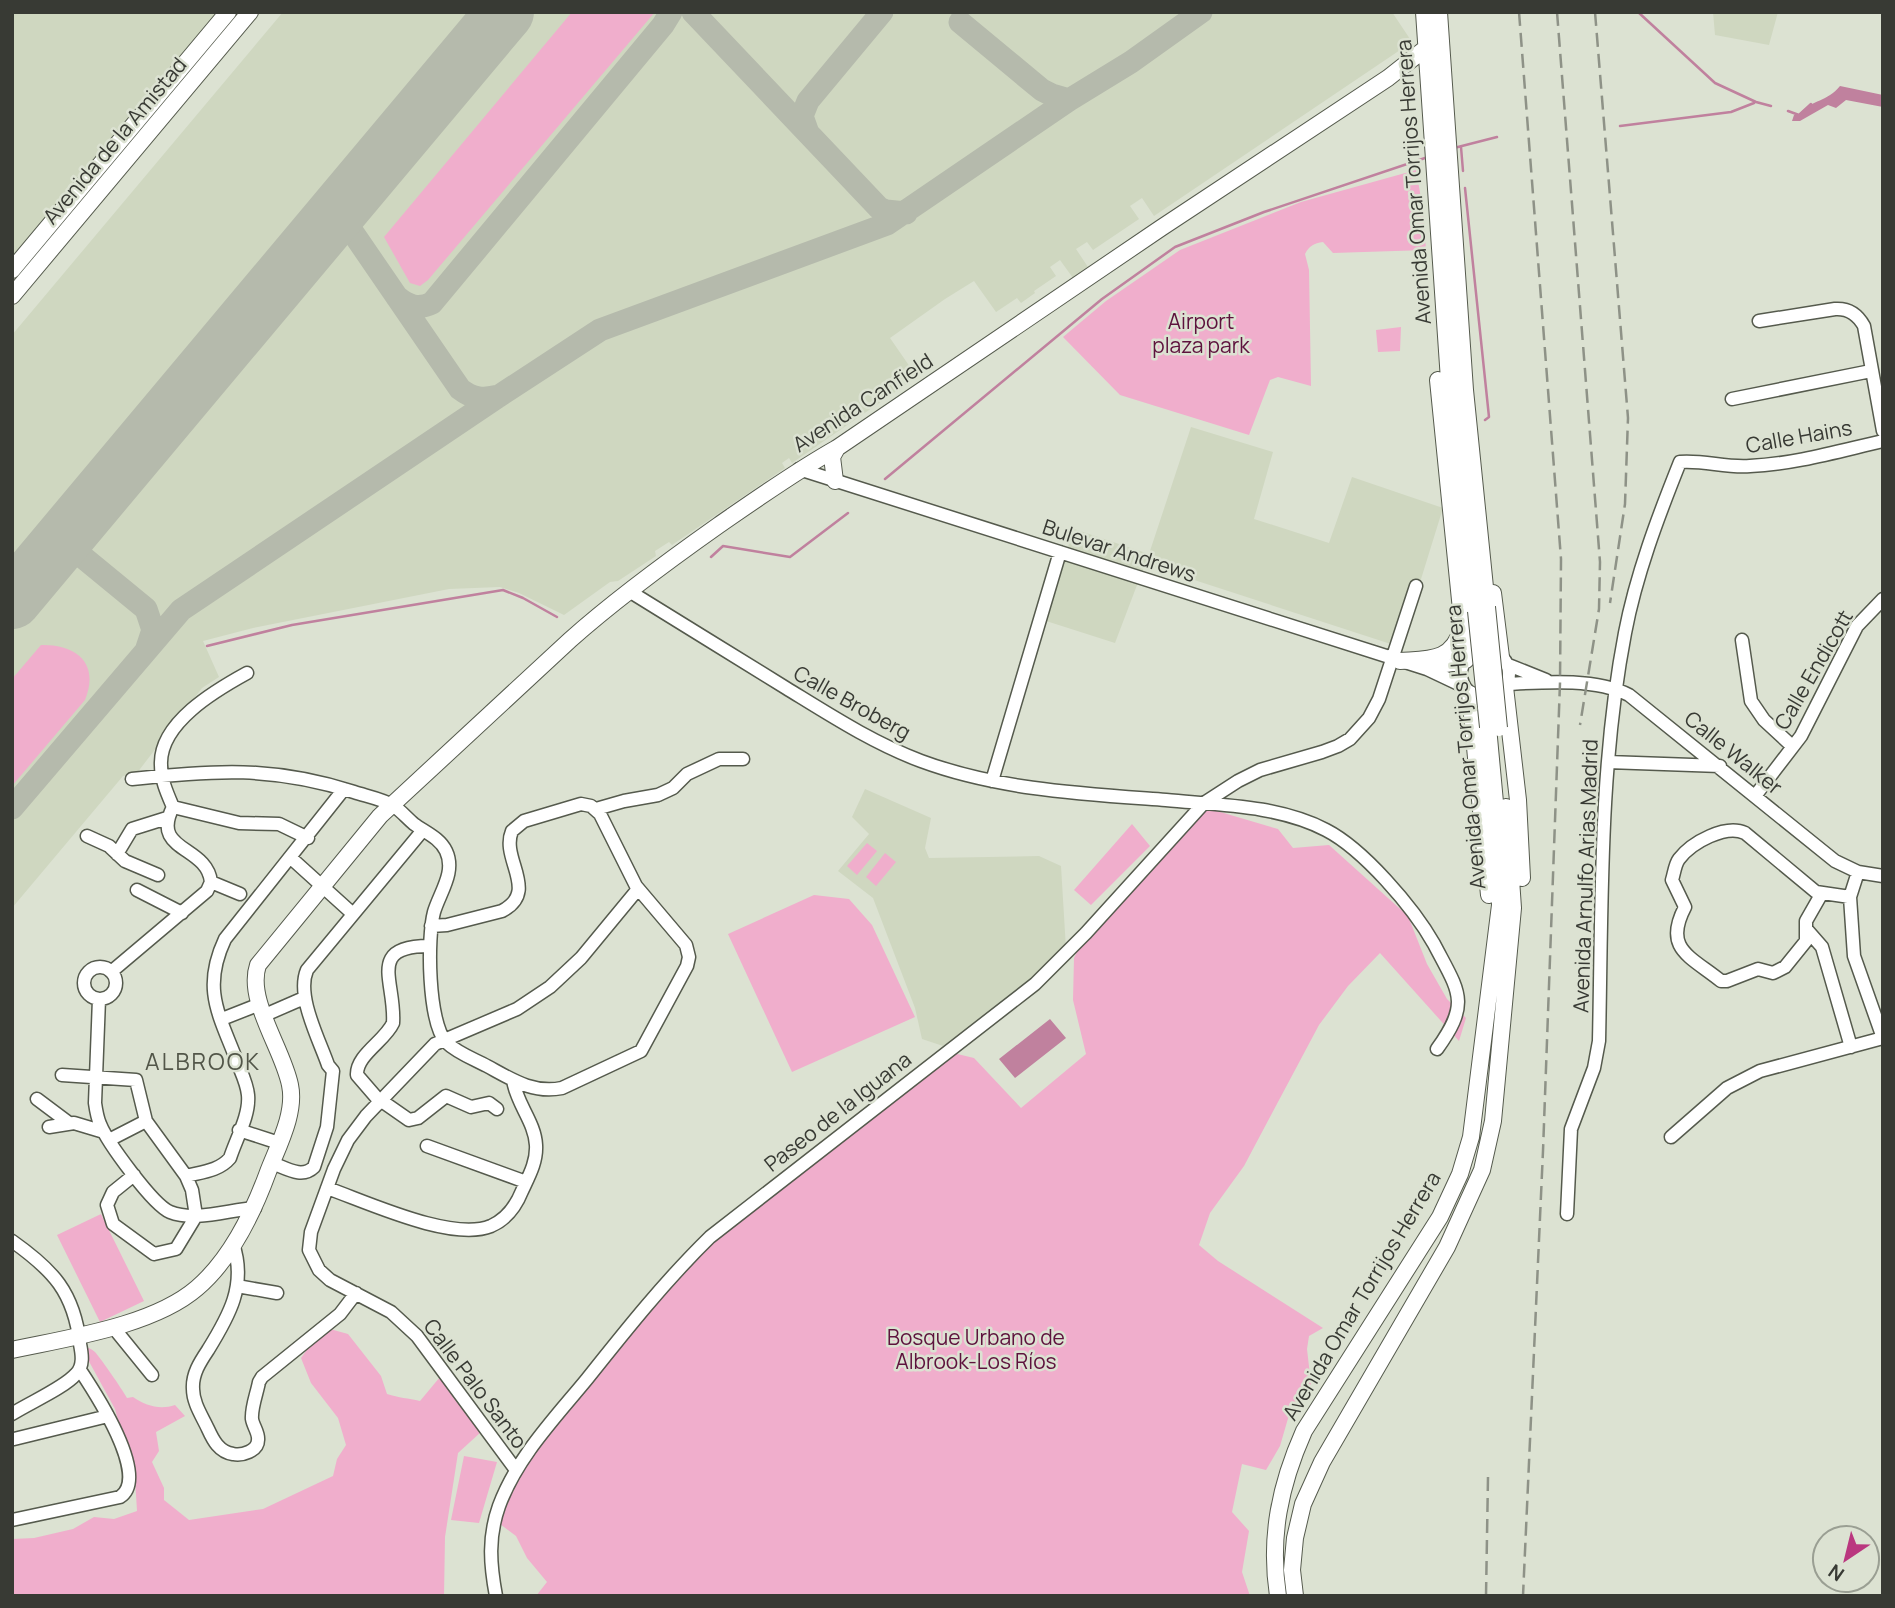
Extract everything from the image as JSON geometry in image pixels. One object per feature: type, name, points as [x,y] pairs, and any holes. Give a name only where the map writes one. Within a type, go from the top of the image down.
[{"type":"main road","name":"Avenida de la Amistad","points":[[12,296],[82,199],[228,12]]},
{"type":"main road","name":"Avenida de la Amistad","points":[[12,270],[82,199],[250,12]]},
{"type":"main road","name":"Avenida Omar Torrijos Herrera","points":[[1424,12],[1430,92],[1439,122]]},
{"type":"main road","name":"Avenida Omar Torrijos Herrera","points":[[1295,1596],[1295,1538],[1303,1504],[1322,1462],[1447,1247],[1482,1170],[1493,1121],[1502,1036],[1513,908],[1451,409],[1441,287],[1439,12]]},
{"type":"main road","name":"Avenida Canfield","points":[[12,1350],[113,1328],[188,1295],[210,1275],[255,1208],[289,1111],[291,1089],[254,983],[258,965],[370,826],[570,640],[629,591],[799,470],[836,448],[1150,235],[1388,78],[1426,48]]},
{"type":"main road","points":[[1388,78],[1401,74],[1415,76],[1422,80],[1430,92]]},
{"type":"main road","name":"Avenida Omar Torrijos Herrera","points":[[1442,175],[1462,337],[1476,612]]},
{"type":"main road","points":[[835,481],[832,457],[836,448]]},
{"type":"main road","points":[[1396,659],[1434,658],[1444,654],[1456,643],[1476,612]]},
{"type":"main road","points":[[1476,612],[1504,661]]},
{"type":"main road","points":[[1465,662],[1476,612]]},
{"type":"main road","points":[[1492,730],[1506,686]]},
{"type":"main road","points":[[1467,690],[1492,730]]},
{"type":"main road","name":"Avenida Omar Torrijos Herrera","points":[[1279,1596],[1274,1568],[1274,1536],[1289,1465],[1304,1431],[1440,1217],[1460,1174],[1471,1138],[1500,905],[1492,730]]},
{"type":"street","points":[[1759,321],[1835,309],[1852,312],[1860,319],[1864,327],[1883,431]]},
{"type":"street","points":[[1732,399],[1871,371]]},
{"type":"street","name":"Calle Hains","points":[[1680,462],[1693,461],[1732,467],[1776,465],[1883,441]]},
{"type":"street","name":"Avenida Arnulfo Arias Madrid","points":[[1567,1214],[1571,1129],[1594,1068],[1599,1041],[1604,810],[1616,688],[1626,630],[1641,574],[1658,516],[1680,462]]},
{"type":"street","name":"Bulevar Andrews","points":[[799,470],[1427,669],[1467,690]]},
{"type":"street","points":[[992,781],[1060,552]]},
{"type":"street","name":"Paseo de la Iguana","points":[[496,1596],[490,1563],[491,1538],[499,1507],[516,1470],[623,1334],[694,1252],[1035,984],[1061,960],[1204,803],[1260,770],[1322,752],[1350,738],[1372,713],[1396,659],[1416,586]]},
{"type":"street","name":"Calle Broberg","points":[[629,591],[873,740],[923,762],[992,781],[1052,790],[1258,810],[1300,819],[1328,831],[1374,868],[1418,919],[1432,942],[1458,996],[1455,1021],[1437,1049]]},
{"type":"street","name":"Calle Endicott","points":[[1755,796],[1801,736],[1857,626],[1883,599]]},
{"type":"street","points":[[1742,640],[1751,701],[1764,720],[1792,746]]},
{"type":"street","points":[[1482,651],[1492,652],[1504,661],[1509,673],[1506,686],[1493,697],[1485,699],[1467,690],[1461,674],[1465,662],[1482,651]]},
{"type":"street","name":"Calle Walker","points":[[1504,661],[1550,682]]},
{"type":"street","name":"Bulevar Andrews","points":[[1427,669],[1465,662]]},
{"type":"street","points":[[111,972],[204,895],[211,881],[203,861],[182,850],[174,842],[160,761],[166,743],[185,715],[198,702],[247,673]]},
{"type":"street","name":"Calle Walker","points":[[1506,686],[1550,682],[1616,688],[1635,698],[1835,861],[1858,872],[1883,876]]},
{"type":"street","points":[[596,809],[658,795],[673,788],[687,774],[719,759],[743,759]]},
{"type":"street","points":[[1608,762],[1720,766]]},
{"type":"street","points":[[132,779],[209,771],[254,772],[300,778],[392,805],[442,845],[449,864],[448,877],[431,926],[429,946],[435,1014],[443,1038],[453,1048],[513,1080],[537,1089],[562,1088],[636,1054],[645,1046],[687,966],[689,957],[684,942],[638,889],[603,818],[596,809],[586,805],[576,805],[518,823],[512,831],[509,841],[519,884],[513,904],[502,911],[447,925],[431,926]]},
{"type":"street","points":[[186,1176],[225,1164],[230,1158],[248,1104],[248,1091],[213,989],[216,959],[225,939],[308,838],[344,789]]},
{"type":"street","points":[[117,854],[132,829],[170,812],[239,823],[279,824],[308,838]]},
{"type":"street","points":[[1822,893],[1806,920],[1806,941],[1781,970],[1773,973],[1758,969],[1721,981],[1681,948],[1676,939],[1676,925],[1685,907],[1672,880],[1678,859],[1707,839],[1736,829],[1745,833],[1816,892],[1850,897]]},
{"type":"street","points":[[272,1163],[302,1173],[309,1172],[314,1167],[327,1128],[333,1071],[328,1065],[304,998],[303,982],[307,970],[423,831]]},
{"type":"street","points":[[87,836],[108,846],[125,861],[158,875]]},
{"type":"street","points":[[291,858],[353,914]]},
{"type":"street","points":[[1671,1137],[1727,1088],[1760,1071],[1883,1038],[1854,956],[1850,897],[1858,872]]},
{"type":"street","points":[[211,881],[240,894]]},
{"type":"street","name":"Calle Palo Santo","points":[[516,1470],[417,1335],[391,1312],[324,1275],[315,1264],[310,1250],[312,1229],[348,1140],[380,1101],[443,1038],[502,1016],[550,987],[581,958],[638,889]]},
{"type":"street","points":[[136,890],[181,913]]},
{"type":"street","points":[[1808,931],[1822,947],[1851,1047]]},
{"type":"street","points":[[429,946],[408,946],[391,957],[389,967],[393,1023],[389,1031],[359,1063],[359,1078],[380,1101],[409,1120],[418,1118],[446,1096],[471,1107],[489,1103],[497,1109]]},
{"type":"street","points":[[102,967],[111,972],[116,981],[115,990],[108,998],[99,999],[89,995],[84,985],[87,974],[102,967]]},
{"type":"street","points":[[222,1019],[304,998]]},
{"type":"street","points":[[99,999],[95,1103],[107,1136],[134,1174],[157,1203],[169,1212],[196,1216],[255,1208]]},
{"type":"street","points":[[333,1071],[357,1071]]},
{"type":"street","points":[[62,1075],[136,1080],[146,1121],[186,1176],[192,1190],[196,1216],[176,1249],[154,1254],[113,1224],[107,1205],[113,1192],[134,1174]]},
{"type":"street","points":[[327,1188],[406,1218],[474,1230],[492,1226],[506,1217],[515,1206],[536,1156],[536,1141],[518,1103],[513,1080]]},
{"type":"street","points":[[37,1100],[69,1123],[86,1125],[107,1136],[146,1121]]},
{"type":"street","points":[[49,1127],[69,1123],[84,1115],[95,1103]]},
{"type":"street","points":[[239,1130],[279,1143]]},
{"type":"street","points":[[427,1146],[526,1182]]},
{"type":"street","points":[[12,1241],[39,1261],[58,1280],[72,1303],[82,1358],[80,1370],[72,1378],[12,1414]]},
{"type":"street","points":[[233,1244],[237,1257],[237,1286],[232,1310],[196,1369],[193,1386],[197,1406],[215,1443],[226,1452],[248,1453],[257,1444],[259,1439],[252,1417],[262,1377],[340,1314],[356,1293]]},
{"type":"street","points":[[237,1286],[277,1293]]},
{"type":"street","points":[[113,1328],[152,1375]]},
{"type":"street","points":[[12,1520],[124,1495],[129,1486],[117,1430],[80,1370]]},
{"type":"street","points":[[14,1439],[108,1416]]},
{"type":"shaded area","points":[[12,12],[228,12],[12,270]]},
{"type":"shaded area","points":[[283,12],[1392,12],[1412,42],[1154,216],[1142,198],[1130,206],[1139,219],[1093,250],[1087,242],[1076,249],[1088,267],[1073,278],[1060,260],[1050,267],[1056,276],[1021,303],[1017,298],[996,312],[974,281],[945,299],[890,338],[917,377],[792,463],[789,458],[782,463],[785,468],[672,545],[669,542],[655,551],[656,556],[618,581],[610,582],[564,615],[519,593],[500,587],[449,589],[253,628],[203,641],[219,677],[202,688],[137,773],[123,776],[12,908],[12,335]]},
{"type":"shaded area","points":[[1713,12],[1778,12],[1769,45],[1715,35]]},
{"type":"shaded area","points":[[1840,86],[1883,95],[1883,107],[1846,100],[1836,108],[1828,105],[1800,121],[1792,121],[1794,115],[1830,95]]},
{"type":"shaded area","points":[[1191,427],[1273,452],[1254,519],[1329,543],[1352,477],[1443,508],[1400,647],[1145,564],[1115,643],[1043,620],[1074,529],[1149,554]]},
{"type":"shaded area","points":[[865,789],[931,818],[925,848],[929,858],[1039,856],[1061,866],[1066,949],[1007,1000],[943,1046],[922,1039],[915,1008],[873,898],[838,871],[869,834],[852,817]]},
{"type":"shaded area","points":[[1050,1019],[1066,1038],[1015,1078],[999,1059]]},
{"type":"green space","points":[[572,12],[655,12],[428,280],[420,286],[410,283],[384,237]]},
{"type":"green space","name":"Airport plaza park","points":[[1416,170],[1423,209],[1426,250],[1333,253],[1323,242],[1310,247],[1305,254],[1309,270],[1311,386],[1278,377],[1270,380],[1249,435],[1120,395],[1063,337],[1106,301],[1180,250],[1301,202]]},
{"type":"green space","points":[[1401,327],[1400,351],[1378,352],[1376,330]]},
{"type":"green space","points":[[41,645],[65,648],[82,658],[87,666],[89,687],[85,700],[12,786],[12,679]]},
{"type":"green space","name":"Bosque Urbano de Albrook-Los Ríos","points":[[1200,806],[1278,829],[1293,848],[1329,845],[1408,916],[1427,964],[1447,999],[1466,1018],[1459,1041],[1380,953],[1348,986],[1319,1025],[1244,1166],[1210,1213],[1199,1245],[1218,1261],[1323,1328],[1309,1336],[1307,1349],[1311,1384],[1289,1415],[1280,1446],[1266,1470],[1242,1464],[1232,1512],[1249,1531],[1242,1572],[1250,1596],[536,1596],[547,1582],[527,1558],[516,1536],[492,1518],[517,1457],[614,1343],[707,1240],[949,1052],[974,1058],[1021,1108],[1086,1054],[1073,1000],[1074,958],[1087,931]]},
{"type":"green space","points":[[1132,824],[1150,846],[1091,905],[1074,890]]},
{"type":"green space","points":[[867,843],[877,851],[857,875],[847,866]]},
{"type":"green space","points":[[885,853],[896,862],[876,886],[866,877]]},
{"type":"green space","points":[[814,895],[849,899],[872,925],[915,1017],[792,1072],[728,934]]},
{"type":"green space","points":[[101,1214],[144,1301],[100,1322],[57,1235]]},
{"type":"green space","points":[[330,1329],[348,1334],[381,1376],[387,1394],[420,1401],[440,1377],[481,1432],[458,1453],[445,1537],[444,1596],[12,1596],[12,1539],[34,1538],[73,1529],[94,1517],[114,1519],[137,1511],[134,1462],[126,1450],[115,1409],[80,1345],[95,1352],[127,1398],[133,1397],[159,1407],[175,1405],[185,1416],[156,1432],[159,1451],[152,1462],[164,1488],[164,1500],[189,1520],[263,1509],[333,1476],[337,1459],[346,1445],[338,1418],[311,1383],[301,1358],[314,1340]]},
{"type":"green space","points":[[464,1456],[497,1462],[479,1523],[451,1520]]},
{"type":"waterway","points":[[1638,12],[1715,83],[1771,106]]},
{"type":"waterway","points":[[1620,126],[1731,112],[1754,103]]},
{"type":"waterway","points":[[1788,111],[1799,115],[1811,104]]},
{"type":"waterway","points":[[1454,148],[1497,137]]},
{"type":"waterway","points":[[1461,147],[1463,171]]},
{"type":"waterway","points":[[885,479],[1102,299],[1175,247],[1264,212],[1428,157]]},
{"type":"waterway","points":[[1465,188],[1489,417],[1485,420]]},
{"type":"waterway","points":[[711,557],[723,546],[790,557],[848,513]]},
{"type":"waterway","points":[[207,646],[292,625],[503,590],[557,617]]},
{"type":"taxiway","points":[[397,297],[413,306],[432,303],[671,12]]},
{"type":"taxiway","points":[[693,12],[879,208],[906,213]]},
{"type":"taxiway","points":[[808,133],[802,116],[808,101],[882,12]]},
{"type":"taxiway","points":[[12,808],[181,610],[499,396],[600,330],[887,224],[1069,100],[1131,62],[1201,12]]},
{"type":"taxiway","points":[[960,22],[1042,90],[1069,100]]},
{"type":"taxiway","points":[[338,211],[460,389],[478,398],[499,396]]},
{"type":"taxiway","points":[[62,540],[146,609],[153,630],[147,648]]},
{"type":"runway","points":[[12,600],[505,12]]},
{"type":"railway","points":[[1519,12],[1561,559],[1560,683],[1543,1151],[1523,1596]]},
{"type":"railway","points":[[1557,12],[1600,562],[1599,609],[1580,725]]},
{"type":"railway","points":[[1595,12],[1628,418],[1625,504],[1610,603]]},
{"type":"railway","points":[[1486,1596],[1488,1477]]},
{"type":"district","name":"ALBROOK","points":[[203,1062]]}]
